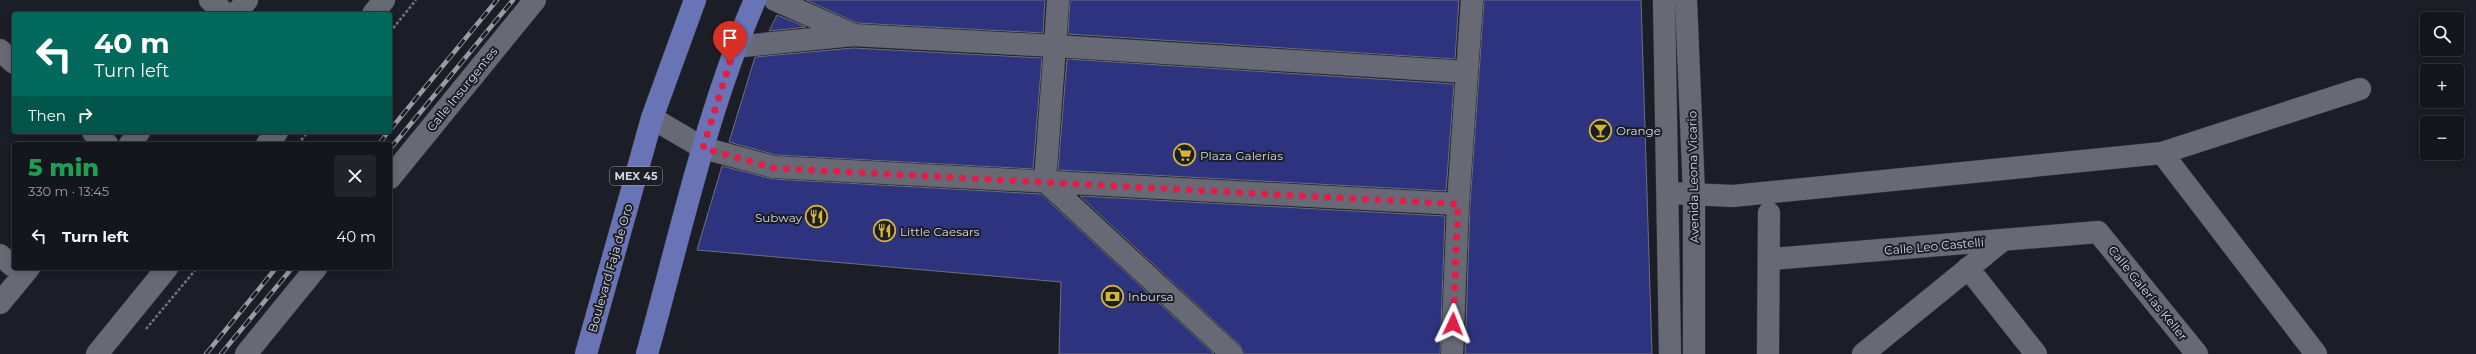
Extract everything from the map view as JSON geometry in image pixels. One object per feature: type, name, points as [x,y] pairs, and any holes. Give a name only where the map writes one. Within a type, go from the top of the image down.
[{"type":"main road","name":"Boulevard Faja de Oro","points":[[586,354],[652,118],[695,0]]},
{"type":"main road","points":[[647,354],[703,148],[734,47],[754,0]]},
{"type":"street","points":[[210,0],[224,12]]},
{"type":"street","points":[[238,12],[247,0]]},
{"type":"street","points":[[375,12],[384,0]]},
{"type":"street","name":"Calle Insurgentes","points":[[392,176],[535,0]]},
{"type":"street","points":[[775,0],[853,35]]},
{"type":"street","points":[[1045,181],[1058,0]]},
{"type":"street","points":[[1452,354],[1458,204],[1472,0]]},
{"type":"street","name":"Avenida Leona Vicario","points":[[1664,0],[1669,193],[1670,354]]},
{"type":"street","name":"Avenida Leona Vicario","points":[[1686,0],[1694,194],[1694,354]]},
{"type":"street","points":[[734,47],[853,35],[1467,72]]},
{"type":"street","points":[[0,50],[12,61]]},
{"type":"street","points":[[1669,193],[1733,196],[2162,153],[2360,89]]},
{"type":"street","points":[[652,118],[703,148],[774,168],[1045,181],[1458,204]]},
{"type":"street","points":[[95,134],[105,142]]},
{"type":"street","points":[[132,142],[138,134]]},
{"type":"street","points":[[269,142],[275,134]]},
{"type":"street","points":[[2162,153],[2316,354]]},
{"type":"street","points":[[1045,181],[1232,354]]},
{"type":"street","points":[[1768,354],[1771,259],[1769,213]]},
{"type":"street","name":"Calle Leo Castellí","points":[[1771,259],[2098,232]]},
{"type":"street","name":"Calle Galerías Keller","points":[[2098,232],[2198,354]]},
{"type":"street","points":[[1866,353],[2003,240]]},
{"type":"street","points":[[0,255],[12,264]]},
{"type":"street","points":[[1968,268],[2036,354]]},
{"type":"street","points":[[0,303],[20,270]]},
{"type":"street","points":[[97,354],[165,270]]},
{"type":"street","points":[[246,354],[314,270]]},
{"type":"path","points":[[392,30],[416,0]]},
{"type":"path","points":[[300,142],[306,134]]},
{"type":"path","points":[[141,336],[195,270]]},
{"type":"building","points":[[806,0],[1045,0],[1043,33],[857,23]]},
{"type":"building","points":[[1070,0],[1459,0],[1455,59],[1068,34]]},
{"type":"building","points":[[1484,0],[1641,0],[1652,354],[1465,354],[1470,205]]},
{"type":"building","points":[[777,15],[806,27],[769,31]]},
{"type":"building","points":[[853,48],[1042,58],[1033,169],[776,155],[729,142],[755,57]]},
{"type":"building","points":[[1067,59],[1454,84],[1446,191],[1058,170]]},
{"type":"building","points":[[722,166],[773,179],[1041,194],[1214,354],[1059,354],[1061,282],[697,250]]},
{"type":"building","points":[[1080,196],[1445,216],[1440,354],[1244,354],[1240,345]]},
{"type":"railway","points":[[392,128],[497,0]]},
{"type":"railway","points":[[392,147],[513,0]]},
{"type":"railway","points":[[380,142],[386,134]]},
{"type":"railway","points":[[206,354],[274,270]]},
{"type":"railway","points":[[221,354],[290,270]]},
{"type":"place","name":"Orange","points":[[1600,130]]},
{"type":"place","name":"Plaza Galerías","points":[[1185,155]]},
{"type":"place","name":"Subway","points":[[817,217]]},
{"type":"place","name":"Little Caesars","points":[[885,231]]},
{"type":"place","name":"Inbursa","points":[[1112,296]]},
{"type":"route","points":[[730,62],[703,148],[774,168],[1045,181],[1458,204],[1453,324]]}]
